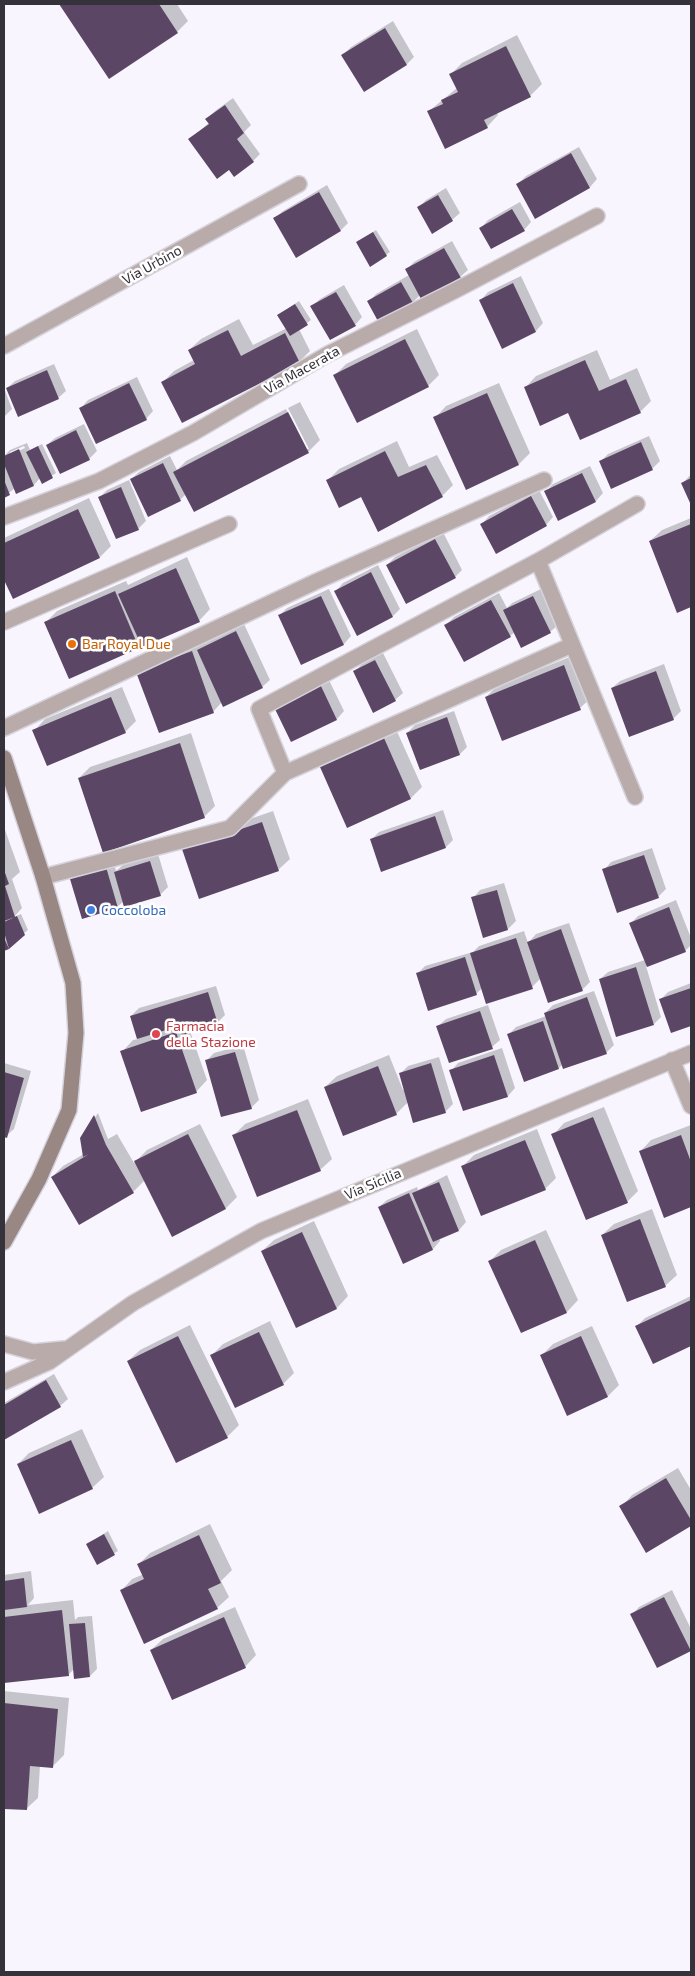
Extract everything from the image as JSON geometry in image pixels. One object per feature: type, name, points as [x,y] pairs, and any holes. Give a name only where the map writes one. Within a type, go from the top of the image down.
[{"type":"street","name":"Via Urbino","points":[[4,346],[299,184]]},
{"type":"street","name":"Via Macerata","points":[[4,518],[99,481],[193,432],[328,354],[597,216]]},
{"type":"street","points":[[4,728],[315,582],[544,480]]},
{"type":"street","points":[[285,773],[259,710],[538,561],[637,504]]},
{"type":"street","points":[[4,622],[228,524]]},
{"type":"street","points":[[538,561],[634,797]]},
{"type":"street","points":[[43,877],[230,828],[285,773],[572,645]]},
{"type":"street","points":[[4,1242],[39,1178],[69,1110],[76,1033],[73,983],[43,877],[5,765]]},
{"type":"street","name":"Via Sicilia","points":[[4,1382],[28,1373],[70,1347],[133,1303],[261,1231],[691,1053]]},
{"type":"street","points":[[672,1060],[691,1106]]},
{"type":"street","name":"Via Sicilia","points":[[4,1344],[34,1352],[70,1347]]},
{"type":"building","points":[[59,4],[159,4],[178,33],[109,79]]},
{"type":"building","points":[[385,28],[407,65],[364,92],[341,55]]},
{"type":"building","points":[[506,46],[531,97],[484,120],[488,128],[445,149],[427,111],[443,104],[441,100],[458,92],[449,74]]},
{"type":"building","points":[[225,105],[244,133],[237,139],[254,162],[234,177],[229,170],[217,179],[188,139],[209,124],[205,119]]},
{"type":"building","points":[[571,153],[590,188],[535,219],[516,184]]},
{"type":"building","points":[[319,192],[341,231],[296,258],[273,218]]},
{"type":"building","points":[[438,195],[453,221],[432,234],[417,207]]},
{"type":"building","points":[[512,209],[525,231],[491,249],[479,228]]},
{"type":"building","points":[[373,232],[387,256],[370,267],[356,242]]},
{"type":"building","points":[[444,248],[461,278],[421,299],[405,269]]},
{"type":"building","points":[[401,282],[413,303],[379,323],[367,301]]},
{"type":"building","points":[[513,283],[536,332],[502,349],[479,300]]},
{"type":"building","points":[[336,292],[356,326],[330,340],[310,306]]},
{"type":"building","points":[[295,304],[308,325],[290,336],[277,315]]},
{"type":"building","points":[[228,330],[241,356],[285,333],[300,363],[182,423],[161,382],[195,364],[188,350]]},
{"type":"building","points":[[405,339],[429,387],[357,423],[333,375]]},
{"type":"building","points":[[585,360],[599,391],[626,379],[641,413],[580,440],[568,413],[540,426],[524,387]]},
{"type":"building","points":[[47,370],[59,399],[18,417],[6,388]]},
{"type":"building","points":[[129,383],[147,420],[96,444],[79,408]]},
{"type":"building","points":[[487,393],[519,465],[466,490],[433,417]]},
{"type":"building","points":[[288,412],[309,453],[194,512],[173,472]]},
{"type":"building","points":[[76,430],[90,460],[60,474],[46,445]]},
{"type":"building","points":[[641,442],[653,470],[611,489],[599,461]]},
{"type":"building","points":[[38,446],[53,478],[42,484],[26,452]]},
{"type":"building","points":[[19,449],[34,486],[16,494],[4,464],[4,456]]},
{"type":"building","points":[[385,451],[398,477],[426,465],[443,497],[378,532],[361,497],[339,508],[326,480]]},
{"type":"building","points":[[163,463],[181,501],[148,517],[130,479]]},
{"type":"building","points":[[582,473],[596,502],[558,521],[544,491]]},
{"type":"building","points":[[691,478],[691,505],[681,483]]},
{"type":"building","points":[[4,480],[10,495],[4,498]]},
{"type":"building","points":[[121,487],[139,530],[116,539],[98,497]]},
{"type":"building","points":[[531,496],[547,526],[496,554],[480,524]]},
{"type":"building","points":[[78,509],[100,558],[13,599],[4,580],[4,543]]},
{"type":"building","points":[[691,524],[691,607],[677,613],[649,541]]},
{"type":"building","points":[[435,539],[456,578],[406,604],[386,565]]},
{"type":"building","points":[[176,568],[200,622],[142,647],[118,594]]},
{"type":"building","points":[[371,572],[393,617],[357,636],[334,591]]},
{"type":"building","points":[[115,591],[139,648],[69,679],[44,622]]},
{"type":"building","points":[[321,596],[344,645],[301,665],[278,615]]},
{"type":"building","points":[[533,596],[551,633],[521,648],[503,610]]},
{"type":"building","points":[[491,600],[511,637],[464,662],[444,625]]},
{"type":"building","points":[[236,631],[263,688],[223,707],[197,650]]},
{"type":"building","points":[[192,651],[214,713],[159,733],[136,672]]},
{"type":"building","points":[[375,660],[396,701],[373,713],[353,671]]},
{"type":"building","points":[[564,665],[581,710],[502,741],[485,697]]},
{"type":"building","points":[[656,671],[674,720],[629,737],[611,688]]},
{"type":"building","points":[[320,684],[337,720],[291,742],[274,707]]},
{"type":"building","points":[[111,697],[126,733],[47,766],[32,730]]},
{"type":"building","points":[[447,717],[460,755],[420,770],[406,733]]},
{"type":"building","points":[[384,738],[411,799],[347,828],[320,767]]},
{"type":"building","points":[[180,743],[205,818],[103,853],[78,778]]},
{"type":"building","points":[[435,816],[446,848],[381,872],[370,839]]},
{"type":"building","points":[[262,822],[279,871],[199,899],[182,849]]},
{"type":"building","points":[[644,855],[659,898],[617,913],[602,869]]},
{"type":"building","points":[[150,861],[161,896],[124,907],[114,872]]},
{"type":"building","points":[[106,867],[118,908],[82,919],[70,879]]},
{"type":"building","points":[[4,870],[9,884],[5,886],[15,917],[4,921]]},
{"type":"building","points":[[497,890],[508,930],[483,938],[471,897]]},
{"type":"building","points":[[669,907],[686,952],[647,967],[629,923]]},
{"type":"building","points":[[17,916],[25,935],[9,949],[4,932],[4,922]]},
{"type":"building","points":[[561,929],[583,991],[548,1003],[527,942]]},
{"type":"building","points":[[4,938],[9,949],[4,951]]},
{"type":"building","points":[[516,938],[533,989],[486,1004],[470,953]]},
{"type":"building","points":[[465,957],[477,995],[428,1011],[416,973]]},
{"type":"building","points":[[636,967],[654,1025],[616,1037],[599,979]]},
{"type":"building","points":[[691,988],[691,1026],[671,1033],[659,999]]},
{"type":"building","points":[[208,992],[218,1024],[182,1035],[179,1026],[137,1039],[130,1016]]},
{"type":"building","points":[[587,997],[607,1054],[563,1069],[544,1013]]},
{"type":"building","points":[[480,1011],[493,1049],[449,1063],[436,1026]]},
{"type":"building","points":[[543,1021],[559,1069],[524,1082],[507,1034]]},
{"type":"building","points":[[176,1032],[197,1093],[141,1112],[120,1051]]},
{"type":"building","points":[[235,1052],[252,1109],[221,1117],[205,1060]]},
{"type":"building","points":[[494,1055],[508,1097],[463,1111],[449,1070]]},
{"type":"building","points":[[431,1063],[446,1113],[413,1123],[399,1073]]},
{"type":"building","points":[[378,1066],[397,1115],[343,1136],[324,1087]]},
{"type":"building","points":[[4,1072],[24,1078],[7,1138],[4,1137]]},
{"type":"building","points":[[297,1110],[321,1171],[257,1197],[232,1135]]},
{"type":"building","points":[[94,1115],[106,1145],[134,1193],[79,1225],[51,1177],[89,1154],[83,1157],[80,1138]]},
{"type":"building","points":[[593,1117],[628,1203],[586,1220],[551,1134]]},
{"type":"building","points":[[188,1134],[226,1209],[172,1237],[134,1161]]},
{"type":"building","points":[[681,1135],[691,1162],[691,1207],[664,1218],[639,1151]]},
{"type":"building","points":[[525,1140],[546,1190],[481,1216],[461,1166]]},
{"type":"building","points":[[439,1182],[459,1231],[433,1242],[412,1193]]},
{"type":"building","points":[[409,1193],[433,1250],[403,1264],[378,1207]]},
{"type":"building","points":[[640,1219],[666,1287],[627,1302],[601,1235]]},
{"type":"building","points":[[302,1232],[337,1309],[296,1328],[261,1251]]},
{"type":"building","points":[[535,1240],[567,1313],[521,1333],[488,1261]]},
{"type":"building","points":[[691,1300],[691,1346],[653,1364],[635,1326]]},
{"type":"building","points":[[259,1332],[284,1385],[235,1408],[210,1355]]},
{"type":"building","points":[[178,1336],[228,1438],[176,1463],[127,1361]]},
{"type":"building","points":[[581,1336],[608,1397],[567,1416],[540,1355]]},
{"type":"building","points":[[46,1380],[61,1407],[4,1440],[4,1405]]},
{"type":"building","points":[[71,1440],[93,1489],[39,1514],[17,1464]]},
{"type":"building","points":[[666,1478],[691,1520],[691,1526],[646,1553],[619,1506]]},
{"type":"building","points":[[104,1534],[115,1555],[97,1565],[86,1544]]},
{"type":"building","points":[[199,1535],[221,1583],[208,1589],[218,1609],[144,1644],[120,1590],[144,1579],[137,1564]]},
{"type":"building","points":[[24,1578],[27,1607],[4,1610],[4,1581]]},
{"type":"building","points":[[664,1597],[691,1651],[657,1668],[630,1614]]},
{"type":"building","points":[[62,1610],[69,1676],[4,1683],[4,1617]]},
{"type":"building","points":[[224,1617],[246,1668],[172,1700],[150,1650]]},
{"type":"building","points":[[85,1623],[90,1677],[74,1679],[69,1624]]},
{"type":"building","points":[[4,1703],[58,1709],[53,1768],[30,1766],[27,1810],[4,1809]]},
{"type":"place","name":"Bar Royal Due","points":[[72,644]]},
{"type":"place","name":"Coccoloba","points":[[91,910]]},
{"type":"place","name":"Farmacia della Stazione","points":[[156,1034]]}]
